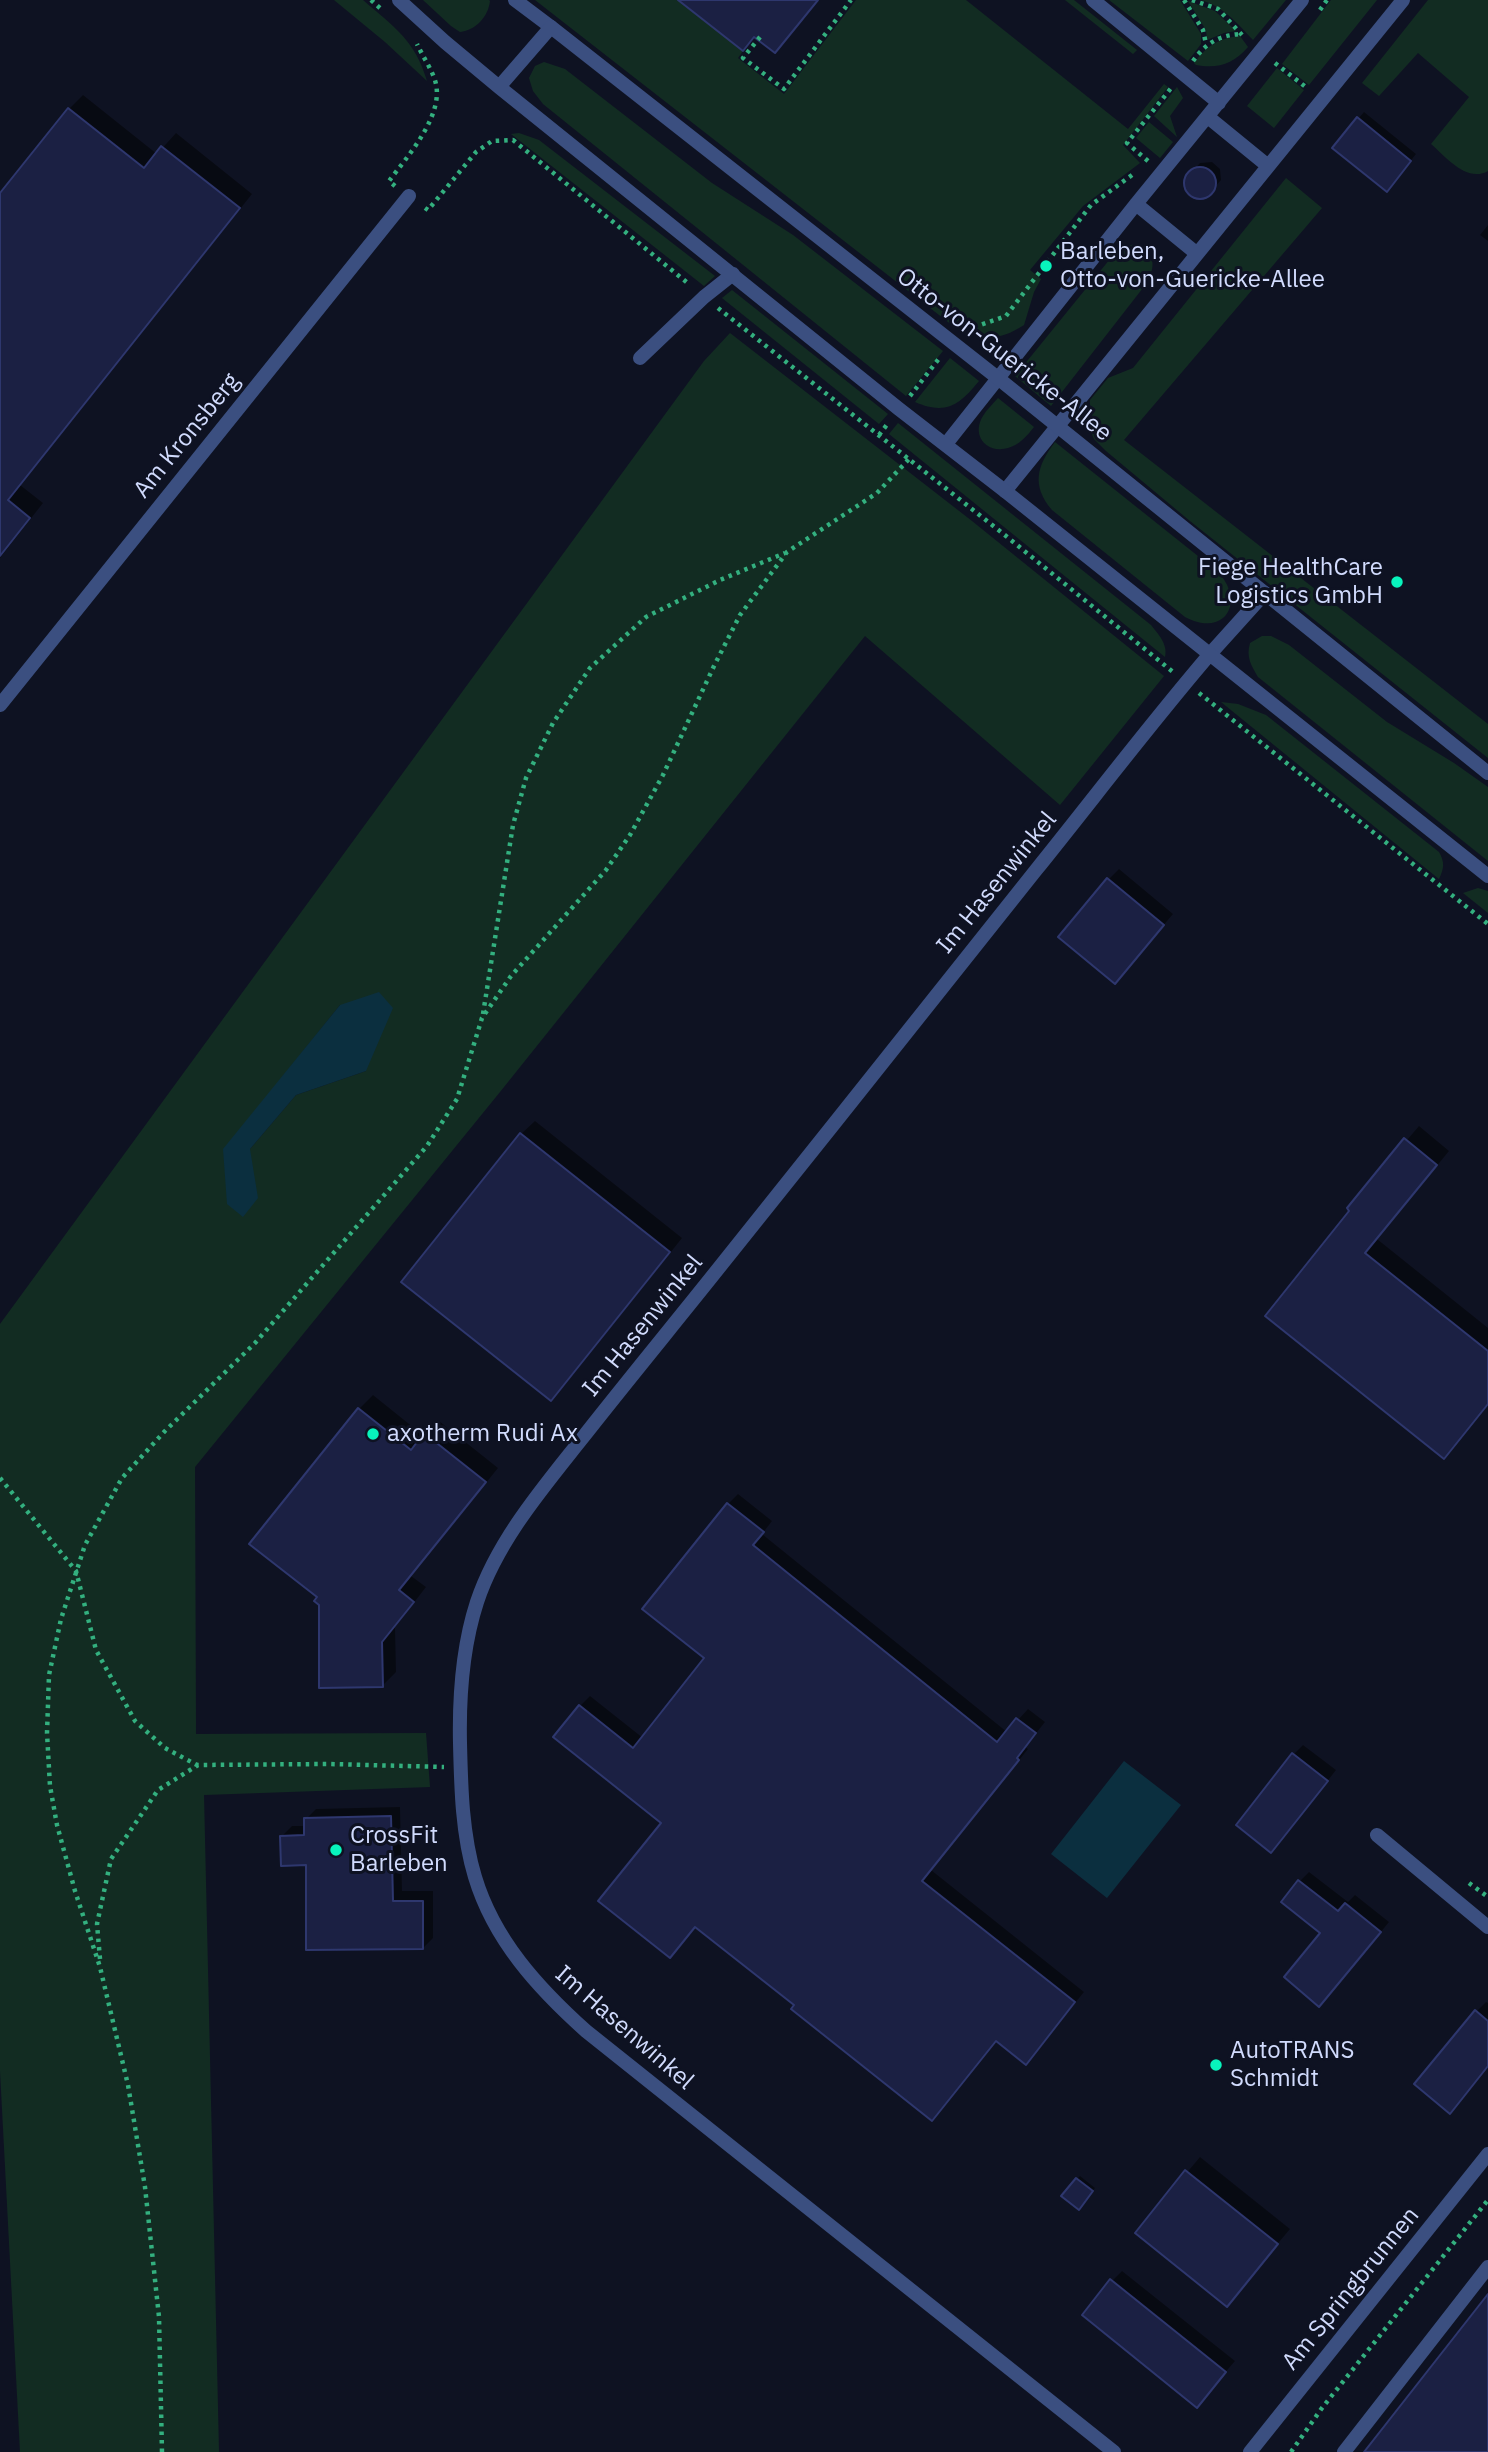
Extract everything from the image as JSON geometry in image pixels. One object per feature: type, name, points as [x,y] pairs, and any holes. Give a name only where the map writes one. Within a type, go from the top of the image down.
[{"type":"street","points":[[400,0],[499,87],[1488,876]]},
{"type":"street","name":"Otto-von-Guericke-Allee","points":[[515,0],[999,379],[1488,772]]},
{"type":"street","points":[[1093,0],[1219,103]]},
{"type":"street","points":[[946,444],[1302,0]]},
{"type":"street","points":[[1005,491],[1402,0]]},
{"type":"street","points":[[499,87],[551,27]]},
{"type":"street","points":[[1208,117],[1268,166]]},
{"type":"street","name":"Am Kronsberg","points":[[0,705],[410,196]]},
{"type":"street","points":[[1136,204],[1196,253]]},
{"type":"street","points":[[640,358],[704,297],[733,274]]},
{"type":"street","name":"Im Hasenwinkel","points":[[1114,2452],[597,2040],[548,1996],[519,1962],[487,1907],[475,1877],[467,1840],[460,1768],[459,1712],[462,1669],[470,1625],[491,1568],[518,1524],[618,1393],[1186,683],[1265,593]]},
{"type":"street","points":[[1377,1835],[1488,1927]]},
{"type":"street","name":"Am Springbrunnen","points":[[1250,2452],[1488,2154]]},
{"type":"street","points":[[1344,2452],[1488,2267]]},
{"type":"path","points":[[371,0],[388,16]]},
{"type":"path","points":[[760,37],[743,58],[784,89],[851,0]]},
{"type":"path","points":[[1184,0],[1203,30],[1206,44]]},
{"type":"path","points":[[415,41],[436,83],[437,98],[432,117],[389,181],[428,210],[476,152],[492,141],[513,140],[704,297],[1488,924]]},
{"type":"path","points":[[879,435],[961,332],[1006,316],[1091,205],[1150,162]]},
{"type":"path","points":[[162,2452],[159,2317],[145,2187],[128,2085],[100,1966],[75,1891],[50,1787],[47,1733],[49,1675],[61,1619],[85,1545],[121,1478],[255,1343],[427,1146],[457,1099],[482,1018],[513,825],[526,778],[553,723],[590,668],[646,617],[720,580],[787,552],[877,493],[909,459]]},
{"type":"path","points":[[482,1018],[511,976],[598,879],[630,835],[663,775],[740,615],[787,552]]},
{"type":"path","points":[[0,1478],[76,1570],[96,1650],[135,1721],[164,1748],[198,1765],[329,1764],[460,1768]]},
{"type":"path","points":[[100,1966],[97,1924],[111,1859],[158,1790],[198,1765]]},
{"type":"path","points":[[1291,2452],[1322,2408],[1488,2200]]},
{"type":"green space","points":[[334,0],[363,0],[384,18],[410,44],[427,81],[385,42]]},
{"type":"green space","points":[[423,0],[490,1],[480,22],[471,29],[460,32]]},
{"type":"green space","points":[[535,0],[678,0],[743,51],[738,58],[784,94],[856,0],[966,0],[1128,129],[1164,84],[1168,87],[1123,145],[1140,163],[1083,206],[1030,270],[1041,279],[1024,325],[1006,334],[984,337],[957,329]]},
{"type":"green space","points":[[1065,0],[1074,0],[1137,50],[1133,54]]},
{"type":"green space","points":[[1109,0],[1180,0],[1201,34],[1201,44],[1188,61]]},
{"type":"green space","points":[[1201,0],[1286,0],[1253,40],[1223,11]]},
{"type":"green space","points":[[1331,0],[1377,0],[1309,85],[1282,64]]},
{"type":"green space","points":[[1428,0],[1488,0],[1488,171],[1480,174],[1472,174],[1457,167],[1431,144],[1469,97],[1418,53],[1379,96],[1362,83]]},
{"type":"green space","points":[[1188,1],[1215,11],[1236,31],[1207,40],[1206,30]]},
{"type":"green space","points":[[1240,36],[1248,47],[1237,58],[1225,64],[1211,66],[1194,63],[1214,44]]},
{"type":"green space","points":[[544,62],[565,69],[712,183],[793,235],[943,351],[906,396],[543,104],[533,91],[529,78],[535,66]]},
{"type":"green space","points":[[1277,68],[1304,90],[1274,128],[1247,106]]},
{"type":"green space","points":[[1177,87],[1183,98],[1170,116],[1177,137],[1154,116]]},
{"type":"green space","points":[[1149,122],[1173,142],[1160,158],[1136,138]]},
{"type":"green space","points":[[519,133],[539,140],[715,276],[704,286],[511,134]]},
{"type":"green space","points":[[1286,178],[1322,208],[1124,440],[1488,724],[1488,758],[1190,521],[1106,451],[1094,439],[1089,427],[1090,400],[1108,378],[1133,368]]},
{"type":"green space","points":[[1136,244],[1151,256],[1153,266],[1146,284],[1051,406],[1015,376],[1110,259],[1126,246]]},
{"type":"green space","points":[[732,290],[888,414],[879,424],[722,298]]},
{"type":"green space","points":[[730,333],[972,521],[1164,676],[1060,805],[865,636],[195,1467],[196,1734],[426,1733],[430,1787],[204,1795],[219,2452],[20,2452],[0,2071],[0,1324],[704,361]],"holes":[[[340,1005],[366,1071],[296,1095],[250,1149],[279,1081]]]},
{"type":"green space","points":[[950,358],[979,381],[965,397],[951,406],[935,408],[915,402]]},
{"type":"green space","points":[[998,398],[1034,427],[1016,445],[1000,449],[987,446],[979,430],[983,416]]},
{"type":"green space","points":[[898,423],[1151,625],[1164,644],[1165,657],[889,434]]},
{"type":"green space","points":[[1055,442],[1218,572],[1230,595],[1227,614],[1211,623],[1185,617],[1052,510],[1041,492],[1039,476],[1044,459]]},
{"type":"green space","points":[[1262,636],[1271,636],[1289,645],[1387,722],[1488,787],[1488,861],[1258,677],[1250,661],[1249,648],[1250,643]]},
{"type":"green space","points":[[1221,702],[1238,704],[1266,715],[1439,852],[1443,866],[1439,879]]},
{"type":"green space","points":[[1478,888],[1488,891],[1488,913],[1463,893]]},
{"type":"water","points":[[379,992],[393,1008],[366,1071],[296,1095],[250,1149],[258,1198],[243,1217],[227,1204],[223,1149],[340,1005]]},
{"type":"water","points":[[1124,1761],[1181,1805],[1107,1898],[1051,1854]]},
{"type":"building","points":[[678,0],[818,0],[775,53],[754,37],[743,51]]},
{"type":"building","points":[[68,108],[144,168],[161,146],[240,208],[8,500],[30,518],[0,556],[0,193]]},
{"type":"building","points":[[1357,117],[1411,161],[1387,192],[1332,148]]},
{"type":"building","points":[[1200,167],[1211,172],[1216,183],[1211,194],[1200,199],[1189,194],[1184,183],[1189,172]]},
{"type":"building","points":[[1107,878],[1164,925],[1115,984],[1058,937]]},
{"type":"building","points":[[520,1133],[670,1252],[551,1401],[401,1282]]},
{"type":"building","points":[[1404,1138],[1437,1165],[1365,1253],[1488,1351],[1488,1404],[1444,1459],[1265,1316]]},
{"type":"building","points":[[358,1408],[411,1450],[424,1433],[486,1482],[399,1590],[414,1602],[382,1642],[383,1687],[319,1688],[319,1605],[314,1601],[317,1597],[249,1544]]},
{"type":"building","points":[[727,1503],[764,1532],[753,1545],[997,1742],[1016,1718],[1036,1733],[1017,1758],[1019,1760],[922,1881],[1075,2002],[1026,2065],[996,2041],[932,2121],[791,2009],[794,2005],[695,1927],[670,1958],[598,1901],[661,1823],[553,1737],[579,1705],[633,1748],[704,1658],[642,1609]]},
{"type":"building","points":[[1292,1753],[1328,1781],[1271,1853],[1236,1825]]},
{"type":"building","points":[[391,1816],[393,1901],[423,1901],[423,1949],[306,1950],[306,1865],[281,1866],[280,1836],[304,1835],[304,1818]]},
{"type":"building","points":[[1298,1880],[1338,1911],[1345,1903],[1381,1932],[1319,2007],[1284,1977],[1320,1933],[1281,1902]]},
{"type":"building","points":[[1475,2010],[1488,2021],[1488,2066],[1450,2114],[1414,2084]]},
{"type":"building","points":[[1185,2170],[1278,2244],[1227,2307],[1135,2233]]},
{"type":"building","points":[[1076,2178],[1093,2191],[1079,2210],[1061,2196]]},
{"type":"building","points":[[1110,2279],[1226,2372],[1197,2408],[1082,2315]]},
{"type":"building","points":[[1488,2294],[1488,2452],[1364,2452]]},
{"type":"place","name":"Barleben, Otto-von-Guericke-Allee","points":[[1046,266]]},
{"type":"place","name":"Fiege HealthCare Logistics GmbH","points":[[1397,582]]},
{"type":"place","name":"axotherm Rudi Ax","points":[[373,1434]]},
{"type":"place","name":"CrossFit Barleben","points":[[336,1850]]},
{"type":"place","name":"AutoTRANS Schmidt","points":[[1216,2065]]}]
